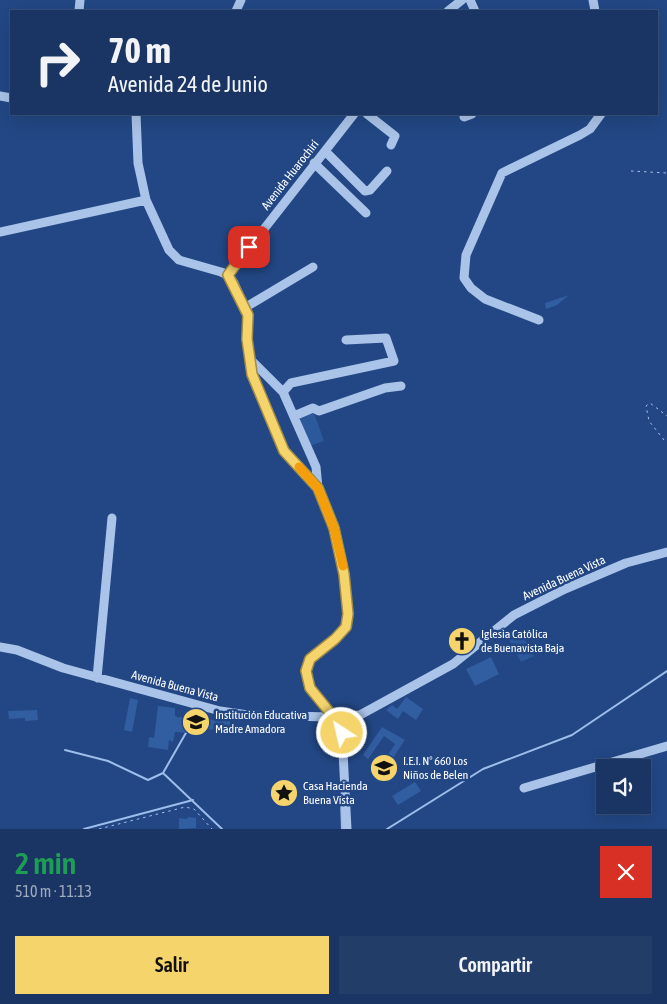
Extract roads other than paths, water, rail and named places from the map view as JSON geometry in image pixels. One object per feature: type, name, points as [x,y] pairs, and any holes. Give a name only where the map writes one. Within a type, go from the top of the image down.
[{"type":"street","points":[[449,10],[462,0]]},
{"type":"street","points":[[136,115],[138,163],[146,200],[173,256],[179,260],[228,275],[246,307],[248,315],[248,357],[252,374],[284,451],[318,488]]},
{"type":"street","name":"Avenida Huarochirí","points":[[228,275],[353,115]]},
{"type":"street","points":[[367,115],[395,136],[390,146]]},
{"type":"street","points":[[539,320],[485,299],[471,288],[464,278],[466,255],[502,173],[580,135],[590,129],[600,115]]},
{"type":"street","points":[[325,150],[365,191],[370,190],[387,171]]},
{"type":"street","points":[[314,163],[366,213]]},
{"type":"street","points":[[0,232],[146,200]]},
{"type":"street","points":[[246,307],[313,266]]},
{"type":"street","points":[[284,392],[291,383],[394,361],[386,338],[346,340]]},
{"type":"street","points":[[248,357],[284,392],[316,467],[318,488],[334,528],[344,574],[348,614],[346,627],[335,639],[310,659],[306,671],[310,688],[341,728],[344,742],[347,829]]},
{"type":"street","points":[[294,416],[313,408],[319,411],[385,388],[401,386]]},
{"type":"street","points":[[98,678],[112,518]]},
{"type":"street","name":"Avenida Buena Vista","points":[[0,647],[17,650],[63,668],[220,711],[248,716],[332,717],[360,715],[453,664],[514,615],[565,589],[626,563],[667,552]]},
{"type":"street","points":[[344,742],[360,715]]},
{"type":"street","points":[[524,788],[667,746]]},
{"type":"waterway","points":[[387,829],[483,769],[572,735],[667,671]]},
{"type":"waterway","points":[[194,718],[198,710],[201,710]]},
{"type":"waterway","points":[[187,731],[163,773],[222,829]]},
{"type":"waterway","points":[[65,750],[108,761],[148,780],[163,773]]},
{"type":"waterway","points":[[341,799],[342,829]]},
{"type":"waterway","points":[[84,829],[193,800]]},
{"type":"place","name":"Iglesia Católica de Buenavista Baja","points":[[462,641]]},
{"type":"place","name":"Institución Educativa Madre Amadora","points":[[196,722]]},
{"type":"place","name":"I.E.I. N° 660 Los Niños de Belen","points":[[384,768]]},
{"type":"place","name":"Casa Hacienda Buena Vista","points":[[284,793]]}]
